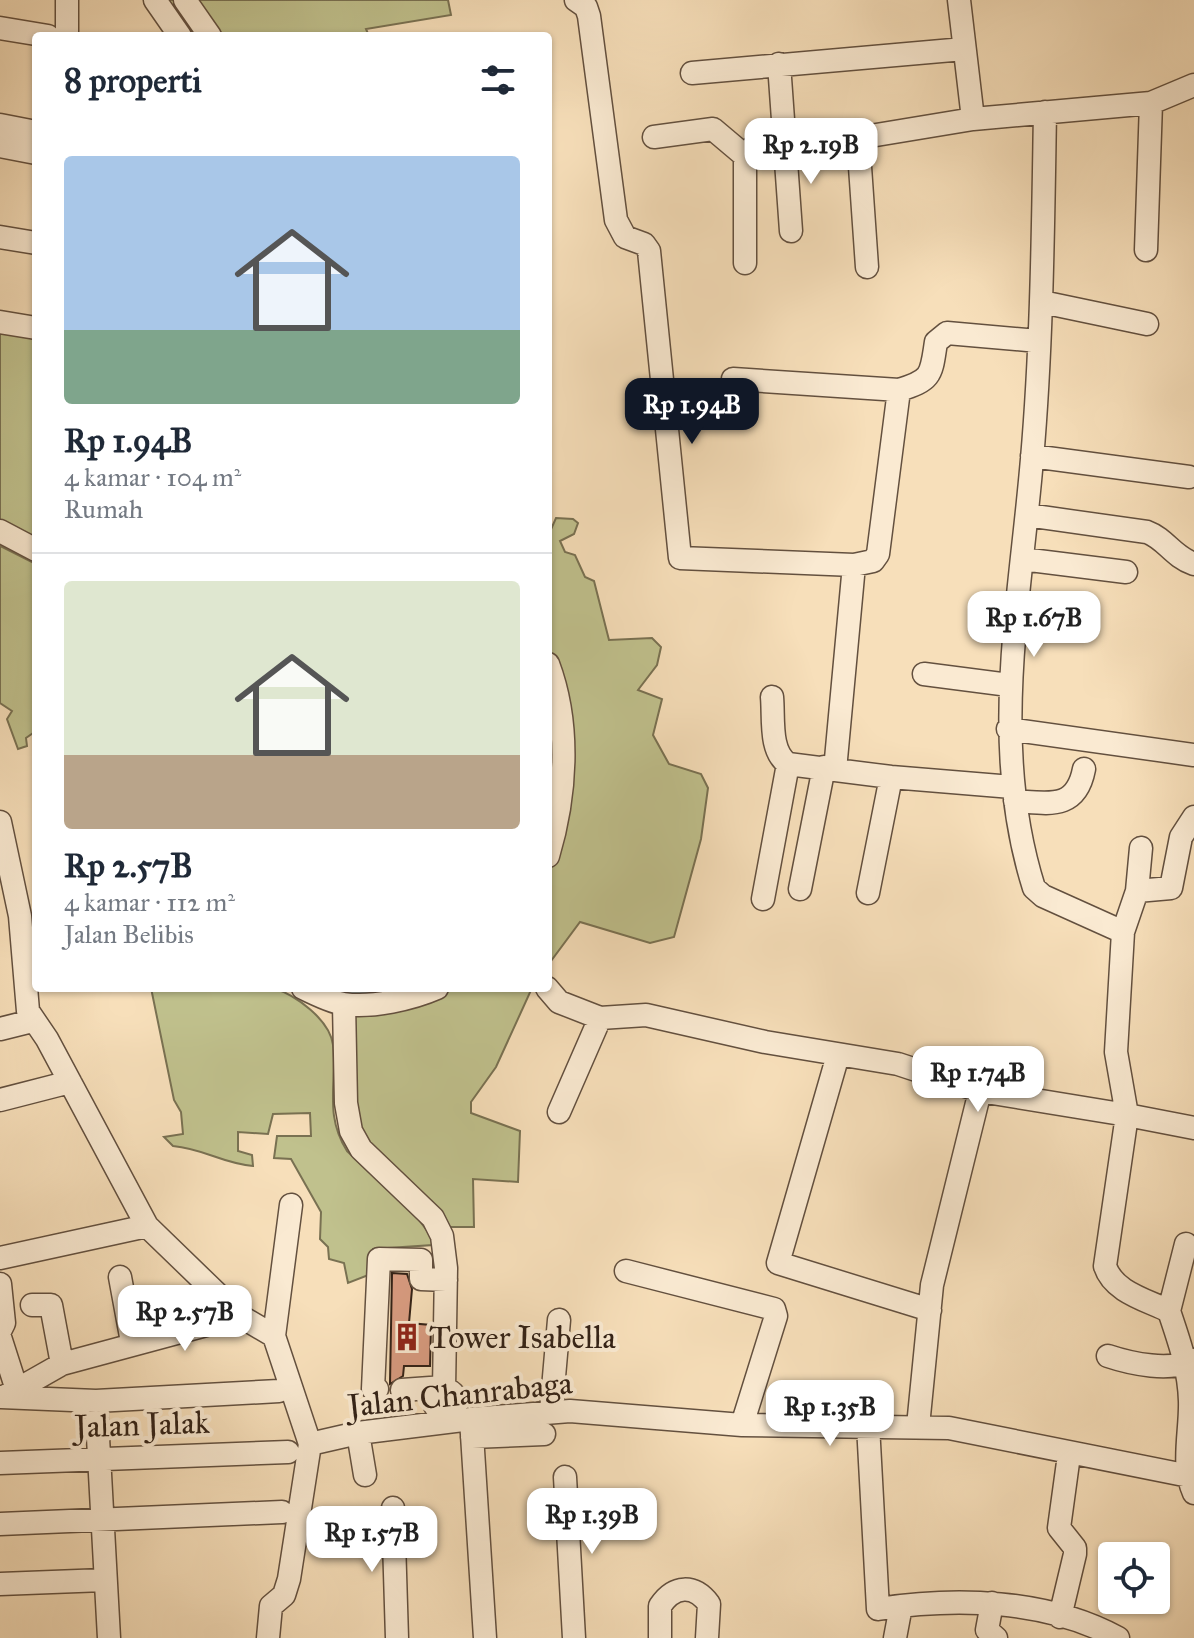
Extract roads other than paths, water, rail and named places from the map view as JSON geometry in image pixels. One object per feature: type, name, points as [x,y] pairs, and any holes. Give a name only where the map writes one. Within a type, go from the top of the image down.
[{"type":"street","points":[[67,0],[67,32]]},
{"type":"street","points":[[155,0],[177,32]]},
{"type":"street","points":[[185,0],[207,32]]},
{"type":"street","points":[[576,0],[588,11],[592,30],[616,220],[625,237],[644,244],[649,251],[679,557],[685,561],[870,563],[878,554],[899,390]]},
{"type":"street","points":[[959,0],[973,119]]},
{"type":"street","points":[[0,28],[32,33]]},
{"type":"street","points":[[692,73],[964,49]]},
{"type":"street","points":[[779,64],[791,231]]},
{"type":"street","points":[[745,263],[745,156],[752,148],[858,138],[973,119],[1151,103],[1194,85]]},
{"type":"street","points":[[1146,250],[1151,103]]},
{"type":"street","points":[[1045,112],[1042,302],[1027,515],[1009,685],[1008,729],[1014,794],[1034,888],[1043,896],[1123,932]]},
{"type":"street","points":[[0,125],[32,131]]},
{"type":"street","points":[[654,137],[713,129],[745,156]]},
{"type":"street","points":[[858,138],[867,267]]},
{"type":"street","points":[[0,146],[32,152]]},
{"type":"street","points":[[0,237],[32,242]]},
{"type":"street","points":[[1042,302],[1147,324]]},
{"type":"street","points":[[0,322],[32,327]]},
{"type":"street","points":[[733,379],[899,390],[923,382],[930,375],[936,342],[947,333],[1038,341]]},
{"type":"street","points":[[1032,456],[1189,477]]},
{"type":"street","points":[[1027,515],[1147,532],[1156,535],[1177,557],[1194,564]]},
{"type":"street","points":[[0,531],[32,548]]},
{"type":"street","points":[[1022,559],[1126,572]]},
{"type":"street","points":[[800,889],[830,768],[854,565]]},
{"type":"street","points":[[924,674],[1009,685]]},
{"type":"street","points":[[552,681],[561,718],[563,777],[559,818],[552,842]]},
{"type":"street","points":[[772,697],[778,755],[788,764],[1062,801],[1078,789],[1084,769]]},
{"type":"street","points":[[1008,729],[1194,755]]},
{"type":"street","points":[[763,899],[788,764]]},
{"type":"street","points":[[868,893],[891,777]]},
{"type":"street","points":[[1137,891],[1171,888],[1181,837],[1194,817]]},
{"type":"street","points":[[0,822],[10,916],[32,1021],[47,1039],[147,1226],[240,1316],[274,1336]]},
{"type":"street","points":[[1141,848],[1137,891],[1123,932],[1116,1052],[1127,1115],[1105,1266],[1108,1276],[1121,1288],[1169,1311]]},
{"type":"street","points":[[313,992],[344,1004],[381,1002],[429,992]]},
{"type":"street","points":[[550,992],[559,1002],[600,1018],[641,1014],[838,1055],[898,1064],[980,1091],[1194,1128]]},
{"type":"street","points":[[344,1004],[346,1103],[351,1131],[361,1149],[433,1218],[439,1227],[445,1251],[453,1407],[485,1638]]},
{"type":"street","points":[[559,1112],[600,1018]]},
{"type":"street","points":[[0,1029],[32,1021]]},
{"type":"street","points":[[838,1055],[778,1263],[930,1310]]},
{"type":"street","points":[[0,1100],[70,1082]]},
{"type":"street","points":[[918,1426],[932,1285],[980,1091]]},
{"type":"street","points":[[268,1638],[271,1606],[284,1595],[289,1579],[310,1444],[274,1336],[291,1205]]},
{"type":"street","points":[[0,1258],[147,1226]]},
{"type":"street","points":[[1186,1244],[1169,1311],[1191,1362],[1192,1482]]},
{"type":"street","points":[[377,1389],[373,1389],[379,1259],[421,1260],[421,1279],[446,1280]]},
{"type":"street","points":[[626,1271],[774,1309],[776,1316],[742,1425]]},
{"type":"street","points":[[120,1277],[132,1342]]},
{"type":"street","points":[[0,1284],[4,1323],[0,1334],[7,1394]]},
{"type":"street","points":[[32,1305],[51,1305],[62,1364]]},
{"type":"street","points":[[7,1394],[62,1364],[132,1342],[240,1316]]},
{"type":"street","points":[[551,1411],[559,1320]]},
{"type":"street","points":[[1108,1356],[1130,1363],[1191,1362]]},
{"type":"street","points":[[402,1390],[544,1434]]},
{"type":"street","points":[[7,1394],[96,1401],[279,1391]]},
{"type":"street","points":[[96,1401],[109,1638]]},
{"type":"street","points":[[404,1427],[453,1407]]},
{"type":"street","name":"Jalan Chanrabaga","points":[[310,1444],[404,1427],[453,1407],[742,1425],[918,1426],[1016,1440],[1192,1482]]},
{"type":"street","points":[[868,1425],[878,1609],[939,1600],[992,1603],[1060,1617],[1118,1638]]},
{"type":"street","points":[[358,1433],[365,1475]]},
{"type":"street","name":"Jalan Jalak","points":[[0,1463],[288,1452]]},
{"type":"street","points":[[1060,1617],[1075,1554],[1075,1548],[1059,1528],[1069,1455]]},
{"type":"street","points":[[565,1477],[574,1638]]},
{"type":"street","points":[[393,1508],[397,1638]]},
{"type":"street","points":[[0,1524],[282,1512]]},
{"type":"street","points":[[0,1584],[104,1580]]},
{"type":"street","points":[[660,1638],[660,1606],[670,1594],[685,1589],[700,1593],[709,1604],[707,1638]]},
{"type":"street","points":[[992,1603],[987,1632],[996,1638]]},
{"type":"street","points":[[895,1638],[901,1606]]},
{"type":"water","points":[[326,992],[422,992],[384,1002]]},
{"type":"place","name":"Tower Isabella","points":[[407,1337]]}]
